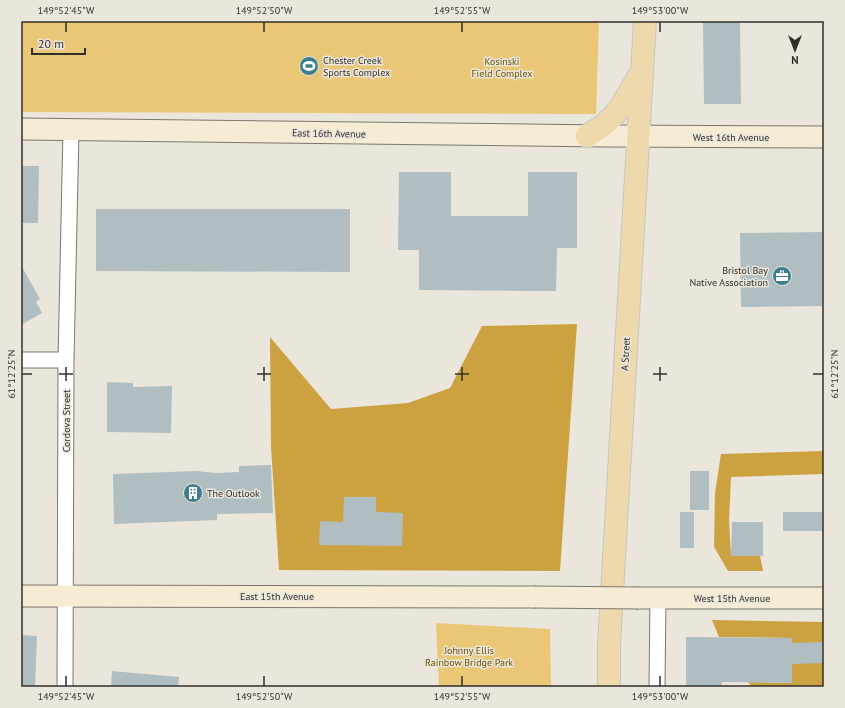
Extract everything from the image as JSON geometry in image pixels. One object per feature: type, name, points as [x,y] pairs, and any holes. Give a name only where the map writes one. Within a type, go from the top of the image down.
[{"type":"main road","name":"A Street","points":[[608,687],[608,645],[644,21]]},
{"type":"main road","points":[[587,136],[604,124],[619,110],[642,72]]},
{"type":"street","name":"East 16th Avenue","points":[[21,129],[638,137]]},
{"type":"street","name":"Cordova Street","points":[[65,687],[66,360],[71,130]]},
{"type":"street","name":"West 16th Avenue","points":[[638,137],[824,137]]},
{"type":"street","points":[[21,360],[66,360]]},
{"type":"street","name":"East 15th Avenue","points":[[21,596],[648,598]]},
{"type":"street","points":[[648,598],[657,687]]},
{"type":"street","name":"West 15th Avenue","points":[[648,598],[824,598]]},
{"type":"green space","name":"Kosinski Field Complex","points":[[21,21],[599,21],[596,114],[21,112]]},
{"type":"green space","name":"Johnny Ellis Rainbow Bridge Park","points":[[436,623],[550,629],[551,687],[439,687]]},
{"type":"shaded area","points":[[577,324],[560,571],[279,570],[271,447],[270,337],[331,409],[408,403],[450,388],[482,326]]},
{"type":"shaded area","points":[[824,451],[824,474],[731,477],[729,520],[731,555],[760,556],[763,571],[728,571],[714,547],[715,493],[721,454]]},
{"type":"shaded area","points":[[712,620],[824,622],[824,687],[752,687],[748,682],[791,683],[792,638],[719,637]]},
{"type":"building","points":[[703,21],[740,21],[741,104],[704,104]]},
{"type":"building","points":[[21,166],[39,166],[38,223],[21,223]]},
{"type":"building","points":[[399,172],[451,172],[451,216],[528,216],[528,172],[577,172],[577,248],[557,248],[556,291],[419,290],[419,250],[398,250]]},
{"type":"building","points":[[96,209],[350,209],[350,272],[96,271]]},
{"type":"building","name":"Bristol Bay Native Association","points":[[824,232],[824,306],[741,307],[740,233]]},
{"type":"building","points":[[21,265],[40,299],[36,302],[42,313],[21,325]]},
{"type":"building","points":[[107,382],[133,383],[133,387],[172,386],[171,433],[107,432]]},
{"type":"building","name":"The Outlook","points":[[271,465],[273,513],[217,514],[217,520],[114,524],[113,474],[196,471],[216,473],[239,472],[239,466]]},
{"type":"building","points":[[690,471],[709,471],[709,510],[690,510]]},
{"type":"building","points":[[344,497],[376,497],[376,512],[403,513],[402,546],[319,545],[320,521],[343,522]]},
{"type":"building","points":[[680,512],[694,512],[694,548],[680,548]]},
{"type":"building","points":[[783,512],[824,512],[824,531],[783,531]]},
{"type":"building","points":[[732,522],[763,522],[763,556],[731,556]]},
{"type":"building","points":[[21,635],[37,636],[35,687],[21,687]]},
{"type":"building","points":[[686,637],[792,638],[792,643],[824,642],[824,663],[792,664],[792,683],[722,682],[721,687],[686,687]]},
{"type":"building","points":[[112,671],[179,677],[178,687],[111,687]]},
{"type":"place","name":"Chester Creek Sports Complex","points":[[309,66]]},
{"type":"place","name":"Bristol Bay Native Association","points":[[782,276]]},
{"type":"place","name":"The Outlook","points":[[193,493]]}]
